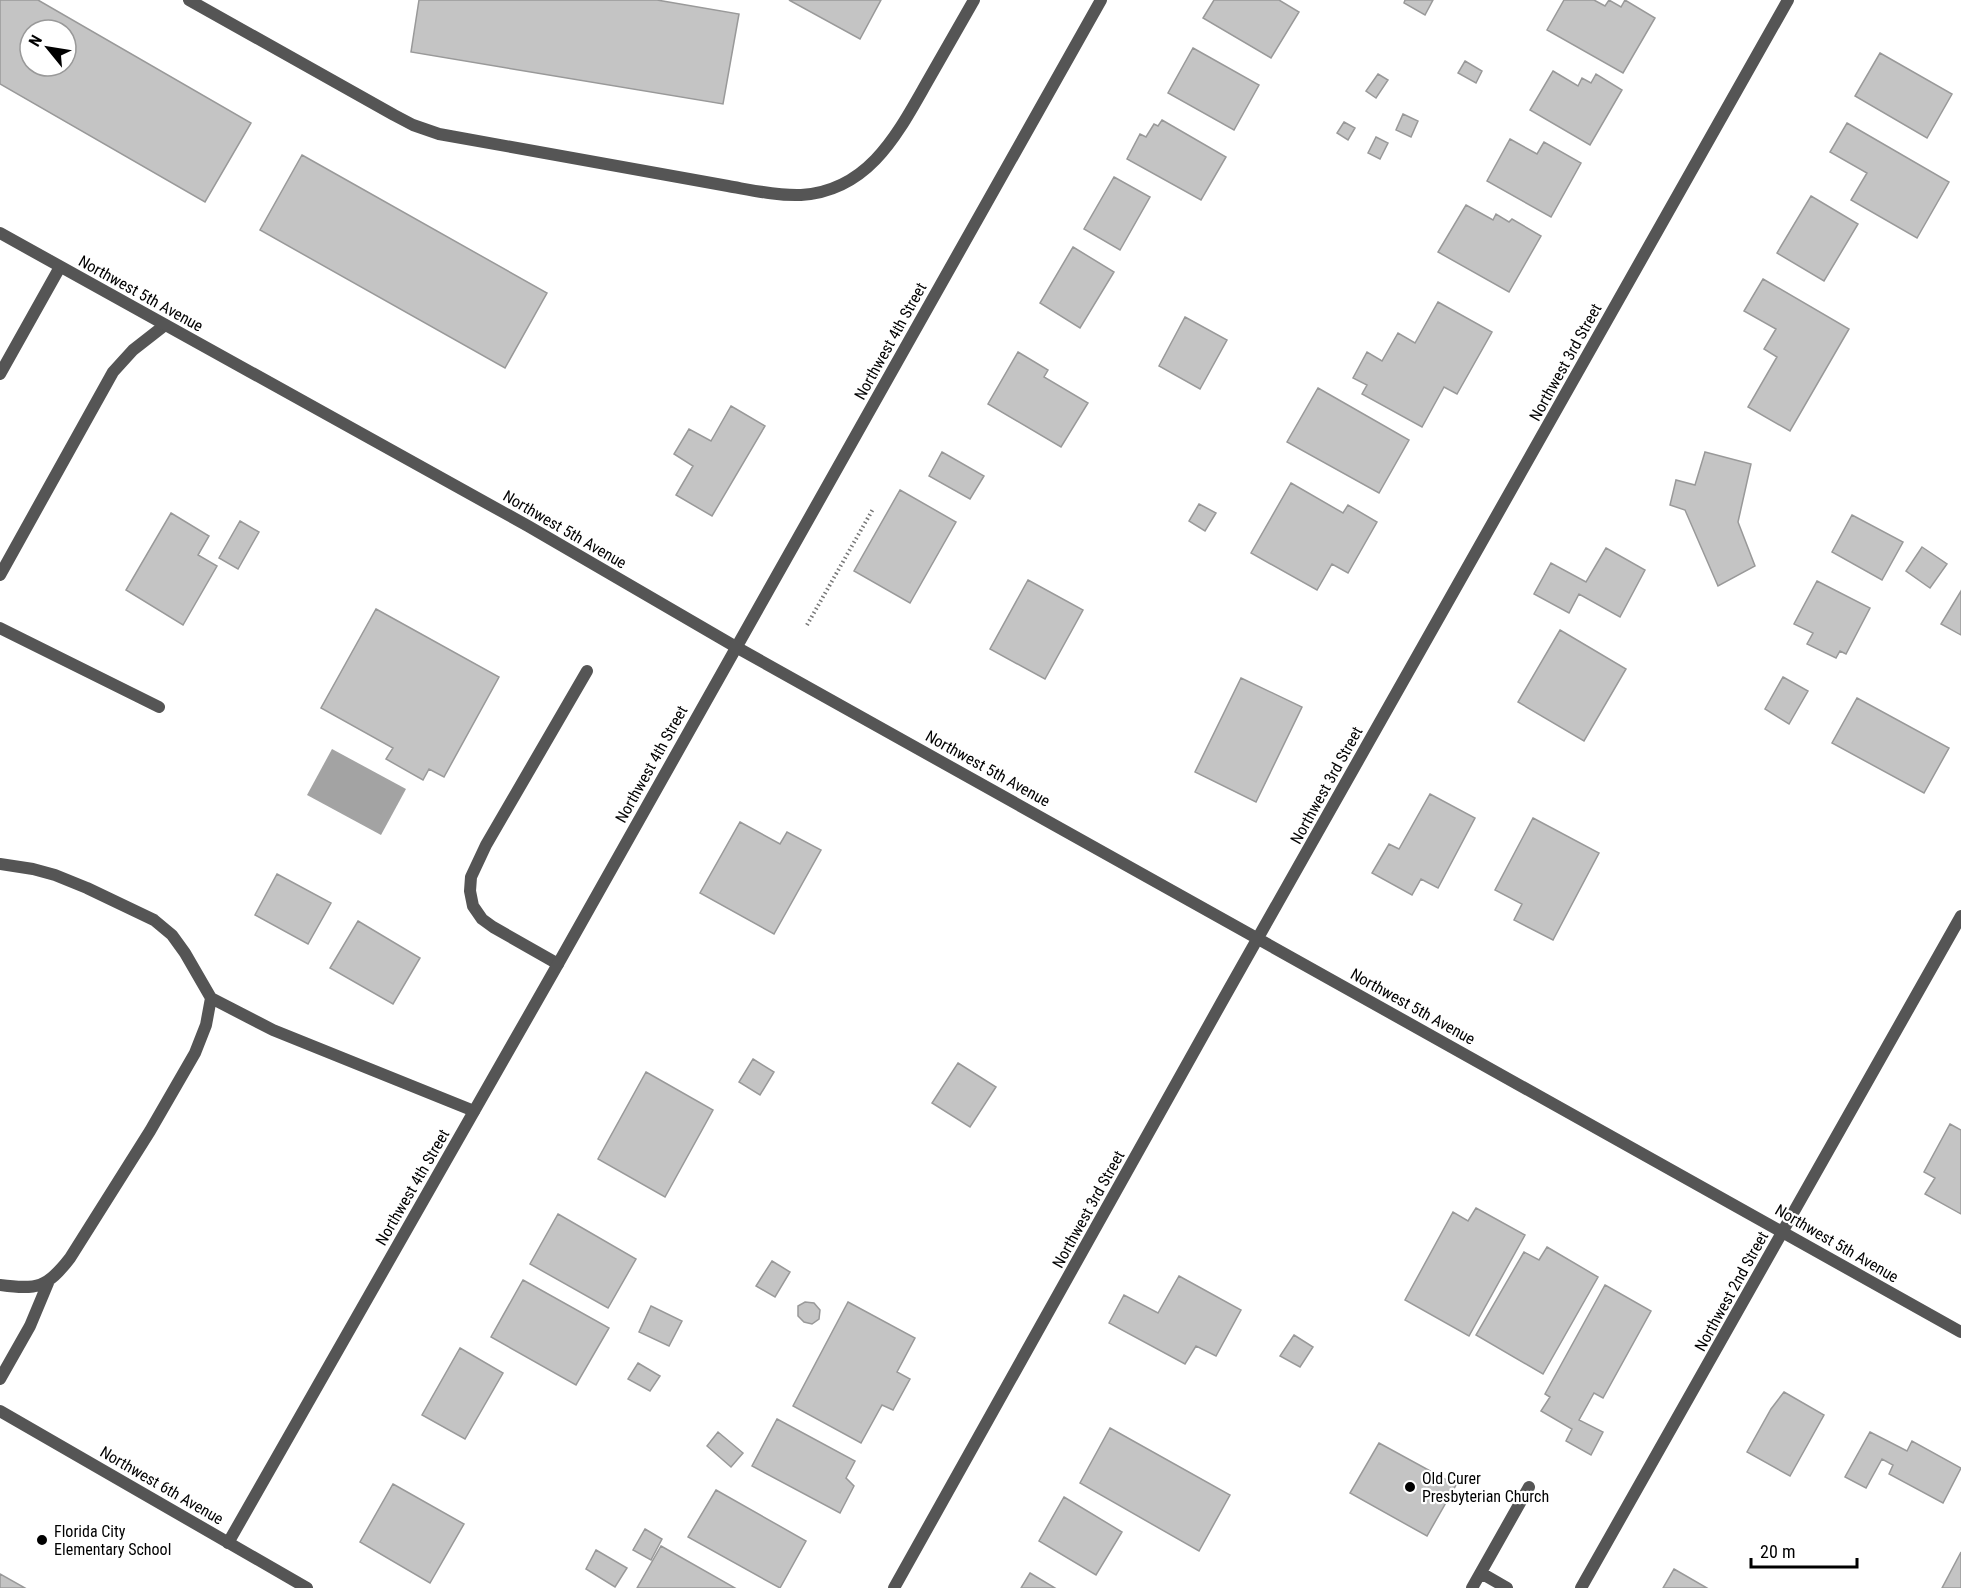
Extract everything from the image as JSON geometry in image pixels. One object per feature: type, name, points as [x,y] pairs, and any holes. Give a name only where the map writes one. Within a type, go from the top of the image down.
[{"type":"street","points":[[189,0],[394,115],[439,134],[728,186],[801,195],[830,189],[841,184],[863,171],[881,155],[905,122],[974,0]]},
{"type":"street","name":"Northwest 4th Street","points":[[228,1543],[558,964],[1101,0]]},
{"type":"street","name":"Northwest 3rd Street","points":[[894,1588],[1788,0]]},
{"type":"street","name":"Northwest 5th Avenue","points":[[0,233],[528,526],[736,647],[1961,1332]]},
{"type":"street","points":[[0,374],[60,267]]},
{"type":"street","points":[[0,575],[113,372],[134,350],[165,325]]},
{"type":"street","points":[[0,628],[159,707]]},
{"type":"street","points":[[558,964],[487,923],[473,906],[470,891],[471,877],[486,845],[587,671]]},
{"type":"street","points":[[0,864],[55,875],[154,920],[172,935],[185,952],[211,998],[273,1030],[474,1111]]},
{"type":"street","name":"Northwest 2nd Street","points":[[1581,1588],[1961,916]]},
{"type":"street","points":[[0,1285],[34,1287],[48,1283],[57,1276],[85,1236],[195,1053],[206,1025],[211,998]]},
{"type":"street","points":[[0,1379],[30,1326],[48,1283]]},
{"type":"street","name":"Northwest 6th Avenue","points":[[0,1411],[307,1588]]},
{"type":"street","points":[[1472,1588],[1529,1487]]},
{"type":"street","points":[[1480,1573],[1507,1588]]},
{"type":"path","points":[[807,625],[873,509]]},
{"type":"shaded area","points":[[332,749],[406,789],[381,835],[307,795]]},
{"type":"building","points":[[0,0],[38,0],[69,18],[18,18],[18,78],[78,78],[78,23],[251,123],[205,202],[0,84]]},
{"type":"building","points":[[419,0],[657,0],[739,14],[723,104],[411,52]]},
{"type":"building","points":[[789,0],[881,0],[860,39]]},
{"type":"building","points":[[1214,0],[1279,0],[1299,12],[1271,58],[1203,18]]},
{"type":"building","points":[[1405,0],[1433,0],[1425,15],[1404,3]]},
{"type":"building","points":[[1564,0],[1594,0],[1605,6],[1609,0],[1621,7],[1625,0],[1655,18],[1623,73],[1547,30]]},
{"type":"building","points":[[1193,48],[1259,85],[1234,130],[1168,93]]},
{"type":"building","points":[[1880,53],[1952,94],[1927,138],[1855,96]]},
{"type":"building","points":[[1465,61],[1482,71],[1476,83],[1458,73]]},
{"type":"building","points":[[1553,71],[1578,86],[1582,78],[1591,83],[1596,74],[1622,90],[1590,145],[1530,110]]},
{"type":"building","points":[[1378,74],[1388,80],[1376,98],[1366,91]]},
{"type":"building","points":[[1403,114],[1418,121],[1411,137],[1396,130]]},
{"type":"building","points":[[1162,120],[1226,157],[1201,200],[1127,159],[1140,134],[1146,137],[1154,124],[1158,126]]},
{"type":"building","points":[[1344,122],[1355,128],[1348,140],[1337,133]]},
{"type":"building","points":[[1847,123],[1949,182],[1917,238],[1851,200],[1867,173],[1830,152]]},
{"type":"building","points":[[1376,137],[1388,143],[1380,159],[1368,153]]},
{"type":"building","points":[[1510,139],[1537,154],[1544,142],[1581,163],[1551,217],[1487,181]]},
{"type":"building","points":[[302,155],[547,293],[505,368],[260,230]]},
{"type":"building","points":[[1114,177],[1150,197],[1120,250],[1084,229]]},
{"type":"building","points":[[1811,196],[1858,224],[1824,281],[1777,253]]},
{"type":"building","points":[[1466,205],[1493,220],[1496,214],[1509,222],[1512,219],[1541,236],[1509,292],[1438,252]]},
{"type":"building","points":[[1073,247],[1114,272],[1080,328],[1040,303]]},
{"type":"building","points":[[1763,279],[1849,329],[1790,431],[1748,407],[1777,357],[1764,349],[1776,329],[1744,311]]},
{"type":"building","points":[[1438,302],[1492,332],[1457,394],[1444,387],[1422,427],[1362,394],[1367,385],[1353,378],[1367,352],[1382,361],[1398,333],[1415,343]]},
{"type":"building","points":[[1185,317],[1227,340],[1200,389],[1159,366]]},
{"type":"building","points":[[1018,352],[1048,370],[1044,377],[1088,403],[1061,447],[988,404]]},
{"type":"building","points":[[1318,388],[1409,440],[1379,493],[1287,442]]},
{"type":"building","points":[[731,406],[765,426],[712,516],[676,495],[693,466],[674,454],[689,429],[711,441]]},
{"type":"building","points":[[942,452],[984,476],[970,499],[929,476]]},
{"type":"building","points":[[1705,452],[1751,464],[1738,522],[1755,566],[1718,586],[1685,510],[1670,505],[1676,480],[1695,485]]},
{"type":"building","points":[[1291,483],[1343,513],[1348,505],[1377,522],[1348,573],[1332,564],[1317,590],[1251,553]]},
{"type":"building","points":[[900,490],[956,522],[910,603],[854,571]]},
{"type":"building","points":[[1199,504],[1216,513],[1205,531],[1189,521]]},
{"type":"building","points":[[171,513],[209,536],[198,555],[217,566],[183,625],[126,590]]},
{"type":"building","points":[[1852,515],[1903,542],[1882,580],[1832,552]]},
{"type":"building","points":[[240,521],[259,532],[238,569],[219,558]]},
{"type":"building","points":[[1922,547],[1947,564],[1930,588],[1906,571]]},
{"type":"building","points":[[1606,548],[1645,570],[1620,617],[1579,594],[1569,613],[1534,594],[1551,563],[1586,582]]},
{"type":"building","points":[[1028,580],[1083,610],[1045,679],[990,649]]},
{"type":"building","points":[[1817,581],[1870,608],[1846,654],[1840,651],[1836,658],[1807,644],[1813,633],[1794,624]]},
{"type":"building","points":[[1961,591],[1961,635],[1941,624]]},
{"type":"building","points":[[376,609],[499,677],[444,777],[429,769],[423,780],[386,759],[393,748],[321,708]]},
{"type":"building","points":[[1560,630],[1626,669],[1584,741],[1518,702]]},
{"type":"building","points":[[1783,677],[1808,691],[1789,724],[1765,709]]},
{"type":"building","points":[[1241,678],[1302,707],[1256,802],[1195,772]]},
{"type":"building","points":[[1857,698],[1949,748],[1924,793],[1832,743]]},
{"type":"building","points":[[1430,794],[1475,818],[1438,888],[1421,879],[1412,895],[1372,873],[1389,844],[1399,849]]},
{"type":"building","points":[[1533,818],[1599,853],[1553,940],[1514,920],[1522,904],[1495,890]]},
{"type":"building","points":[[740,822],[780,844],[787,832],[821,850],[774,934],[700,893]]},
{"type":"building","points":[[277,874],[331,903],[308,944],[255,915]]},
{"type":"building","points":[[358,921],[420,958],[393,1004],[330,968]]},
{"type":"building","points":[[753,1059],[774,1072],[760,1095],[739,1082]]},
{"type":"building","points":[[958,1063],[996,1087],[970,1127],[932,1103]]},
{"type":"building","points":[[646,1072],[713,1110],[665,1197],[598,1159]]},
{"type":"building","points":[[1950,1124],[1961,1130],[1961,1214],[1925,1194],[1935,1178],[1924,1172]]},
{"type":"building","points":[[1476,1208],[1525,1235],[1469,1336],[1405,1300],[1453,1212],[1468,1221]]},
{"type":"building","points":[[558,1214],[636,1259],[608,1308],[530,1264]]},
{"type":"building","points":[[1547,1247],[1598,1277],[1543,1374],[1476,1335],[1524,1252],[1539,1260]]},
{"type":"building","points":[[772,1261],[790,1272],[775,1297],[756,1286]]},
{"type":"building","points":[[1179,1276],[1241,1310],[1216,1356],[1196,1346],[1185,1364],[1109,1323],[1124,1295],[1158,1313]]},
{"type":"building","points":[[523,1280],[609,1328],[576,1385],[491,1337]]},
{"type":"building","points":[[1605,1285],[1651,1311],[1603,1398],[1594,1393],[1579,1420],[1603,1432],[1591,1455],[1566,1441],[1572,1429],[1541,1411],[1550,1397],[1545,1394]]},
{"type":"building","points":[[805,1302],[814,1303],[820,1310],[819,1319],[812,1324],[804,1322],[798,1316],[798,1306]]},
{"type":"building","points":[[848,1302],[915,1338],[897,1372],[910,1379],[893,1410],[882,1405],[861,1443],[793,1406]]},
{"type":"building","points":[[651,1306],[682,1321],[669,1346],[639,1332]]},
{"type":"building","points":[[1294,1335],[1313,1347],[1300,1367],[1280,1356]]},
{"type":"building","points":[[460,1348],[503,1373],[465,1439],[422,1415]]},
{"type":"building","points":[[638,1363],[660,1376],[650,1391],[628,1379]]},
{"type":"building","points":[[1784,1392],[1824,1415],[1790,1476],[1747,1452],[1771,1409]]},
{"type":"building","points":[[777,1419],[855,1461],[846,1478],[854,1486],[840,1513],[752,1466]]},
{"type":"building","points":[[1110,1428],[1230,1495],[1199,1551],[1080,1483]]},
{"type":"building","points":[[718,1432],[743,1453],[731,1467],[707,1446]]},
{"type":"building","points":[[1870,1432],[1907,1451],[1912,1441],[1961,1468],[1943,1503],[1889,1474],[1893,1465],[1882,1459],[1866,1488],[1845,1477]]},
{"type":"building","points":[[1379,1443],[1456,1485],[1427,1536],[1350,1493]]},
{"type":"building","points":[[393,1484],[464,1524],[430,1583],[360,1542]]},
{"type":"building","points":[[716,1490],[806,1541],[780,1588],[688,1537]]},
{"type":"building","points":[[1064,1497],[1122,1532],[1096,1575],[1039,1541]]},
{"type":"building","points":[[645,1529],[662,1539],[651,1560],[633,1550]]},
{"type":"building","points":[[661,1546],[735,1588],[637,1588]]},
{"type":"building","points":[[596,1550],[627,1568],[615,1587],[586,1569]]},
{"type":"building","points":[[1961,1552],[1961,1588],[1942,1588]]},
{"type":"building","points":[[1674,1569],[1707,1588],[1663,1588]]},
{"type":"building","points":[[1030,1573],[1055,1588],[1021,1588]]},
{"type":"building","points":[[0,1574],[25,1588],[0,1588]]},
{"type":"place","name":"Old Curer Presbyterian Church","points":[[1410,1487]]},
{"type":"place","name":"Florida City Elementary School","points":[[42,1540]]}]
